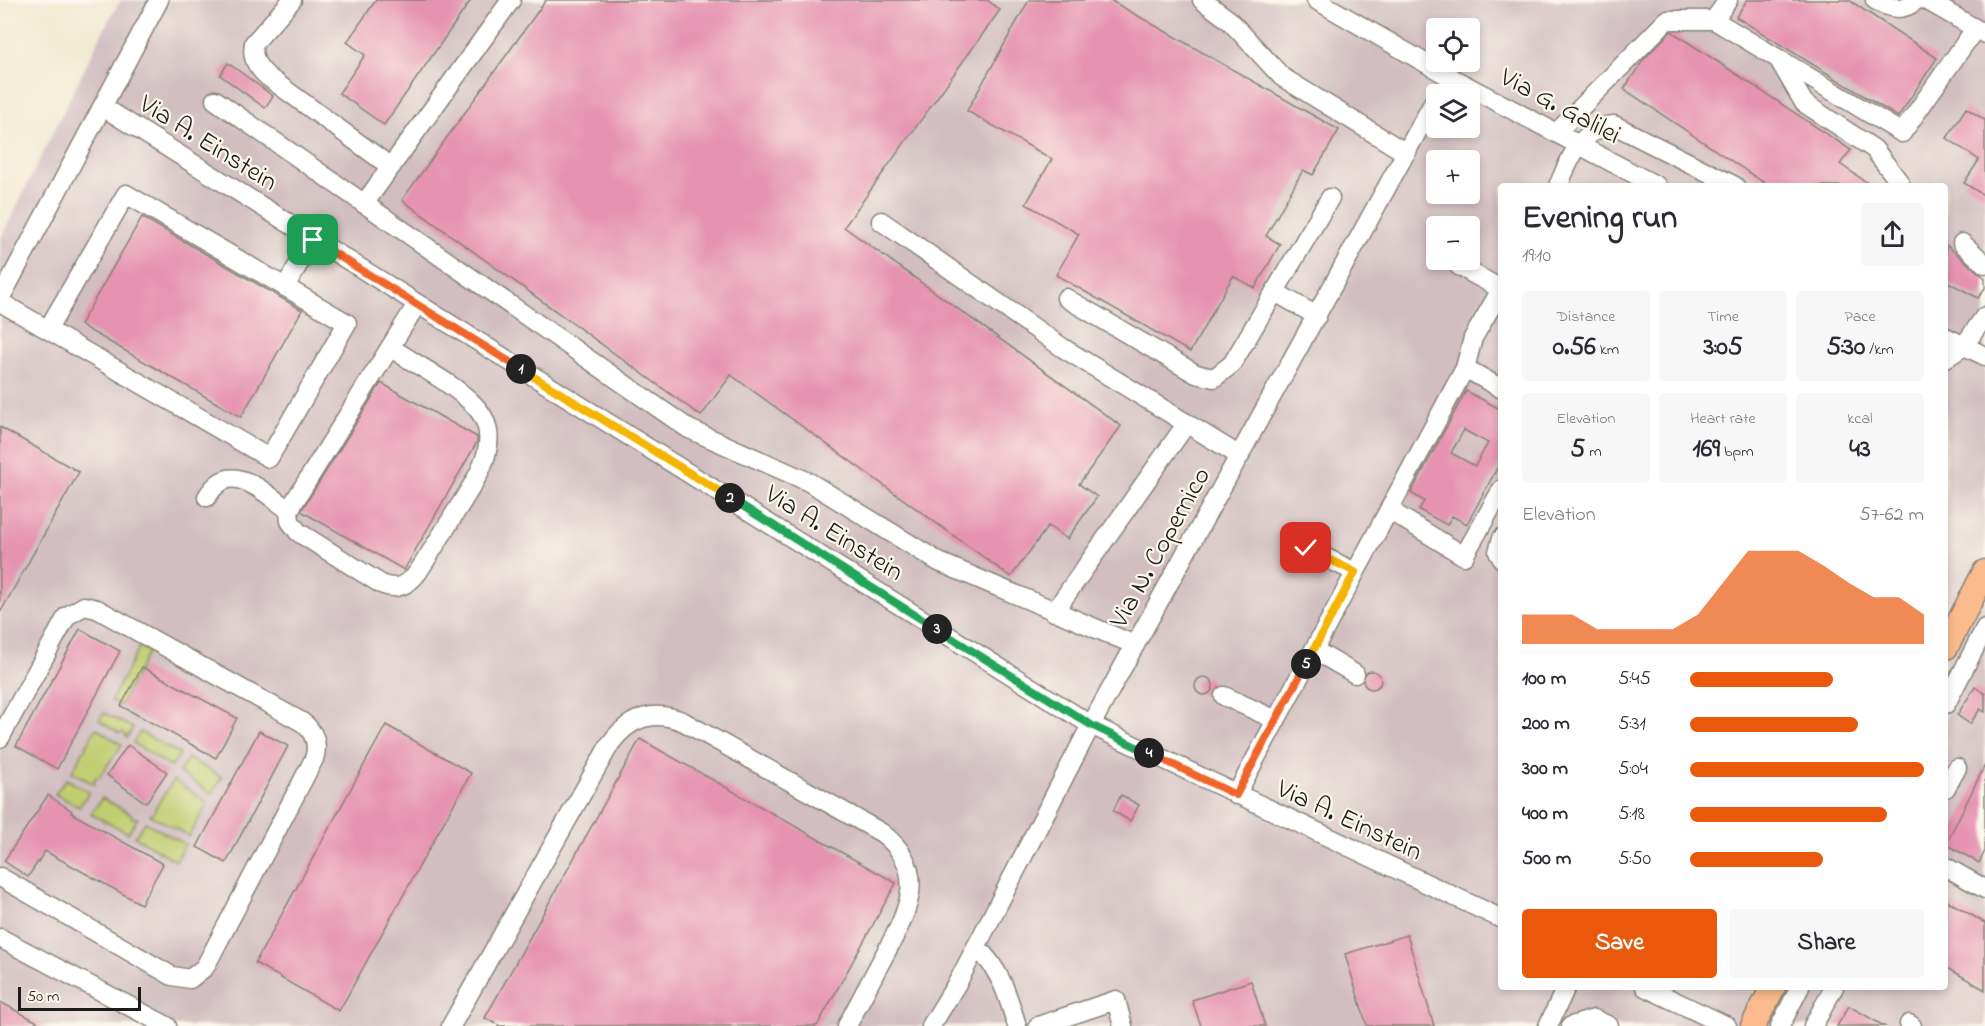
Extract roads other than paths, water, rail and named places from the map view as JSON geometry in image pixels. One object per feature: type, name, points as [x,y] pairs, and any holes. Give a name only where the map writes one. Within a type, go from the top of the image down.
[{"type":"main road","points":[[1948,643],[1985,572]]},
{"type":"main road","points":[[1753,1026],[1771,990]]},
{"type":"street","points":[[48,329],[126,194],[347,323],[268,458],[0,301],[159,0]]},
{"type":"street","points":[[292,0],[254,43],[253,51],[257,66],[268,77],[391,167]]},
{"type":"street","points":[[364,204],[511,0]]},
{"type":"street","points":[[1202,0],[1229,20],[1282,77],[1406,153]]},
{"type":"street","name":"Via G. Galilei","points":[[1316,0],[1448,76],[1651,183]]},
{"type":"street","points":[[1714,20],[1728,0]]},
{"type":"street","points":[[1875,0],[1897,9],[1906,8],[1917,0]]},
{"type":"street","points":[[1556,133],[1667,20],[1714,20],[1902,133],[1980,31],[1926,0]]},
{"type":"street","points":[[1778,58],[1804,103],[1874,149],[1900,183]]},
{"type":"street","name":"Via N. Copernico","points":[[1443,84],[1448,76]]},
{"type":"street","points":[[215,100],[689,429],[803,479],[939,562],[1135,645]]},
{"type":"street","name":"Via A. Einstein","points":[[103,107],[1091,725],[1498,917]]},
{"type":"street","name":"Via N. Copernico","points":[[931,1026],[976,947],[1091,725],[1426,116]]},
{"type":"street","points":[[1559,183],[1577,144],[1601,126],[1614,125],[1729,183]]},
{"type":"street","points":[[1066,298],[1196,374],[1214,378],[1232,364],[1330,198]]},
{"type":"street","points":[[881,221],[1063,348],[1240,456]]},
{"type":"street","points":[[285,287],[313,240]]},
{"type":"street","points":[[1962,243],[1985,264]]},
{"type":"street","points":[[1467,270],[1498,286]]},
{"type":"street","points":[[1275,292],[1317,316]]},
{"type":"street","points":[[1236,795],[1465,368],[1473,338],[1498,293]]},
{"type":"street","points":[[390,347],[470,401],[483,417],[489,436],[486,459],[472,486],[418,572],[406,584],[394,588],[381,584],[298,532],[290,521],[289,510],[390,347],[417,304]]},
{"type":"street","points":[[1978,355],[1985,316]]},
{"type":"street","points":[[1948,339],[1978,355]]},
{"type":"street","points":[[1948,358],[1978,355]]},
{"type":"street","points":[[1465,368],[1498,387]]},
{"type":"street","points":[[1054,612],[1187,423]]},
{"type":"street","points":[[207,498],[216,485],[227,477],[234,477],[247,482],[289,510]]},
{"type":"street","points":[[1389,510],[1464,556],[1498,496]]},
{"type":"street","points":[[1306,548],[1355,572]]},
{"type":"street","points":[[0,738],[68,616],[84,606],[97,609],[302,722],[310,730],[316,745],[316,753],[303,780],[205,967],[195,976],[184,980],[172,976],[0,877]]},
{"type":"street","points":[[1948,696],[1977,662],[1985,628]]},
{"type":"street","points":[[1314,650],[1355,674]]},
{"type":"street","points":[[1224,696],[1276,720]]},
{"type":"street","points":[[451,1026],[610,744],[633,721],[652,715],[664,715],[684,722],[882,833],[900,851],[909,874],[910,904],[847,1026]]},
{"type":"street","points":[[1948,784],[1957,768]]},
{"type":"street","points":[[1948,868],[1985,889]]},
{"type":"street","points":[[0,938],[156,1024]]},
{"type":"street","points":[[976,947],[992,963],[1000,977],[1017,1026]]},
{"type":"street","points":[[1548,1026],[1565,990]]},
{"type":"street","points":[[1651,990],[1727,1026]]},
{"type":"street","points":[[1780,1026],[1798,990]]},
{"type":"street","points":[[1813,1026],[1832,990]]},
{"type":"street","points":[[1038,1026],[1116,1000],[1123,1026]]},
{"type":"street","points":[[1571,1026],[1594,1019],[1609,1026]]}]
